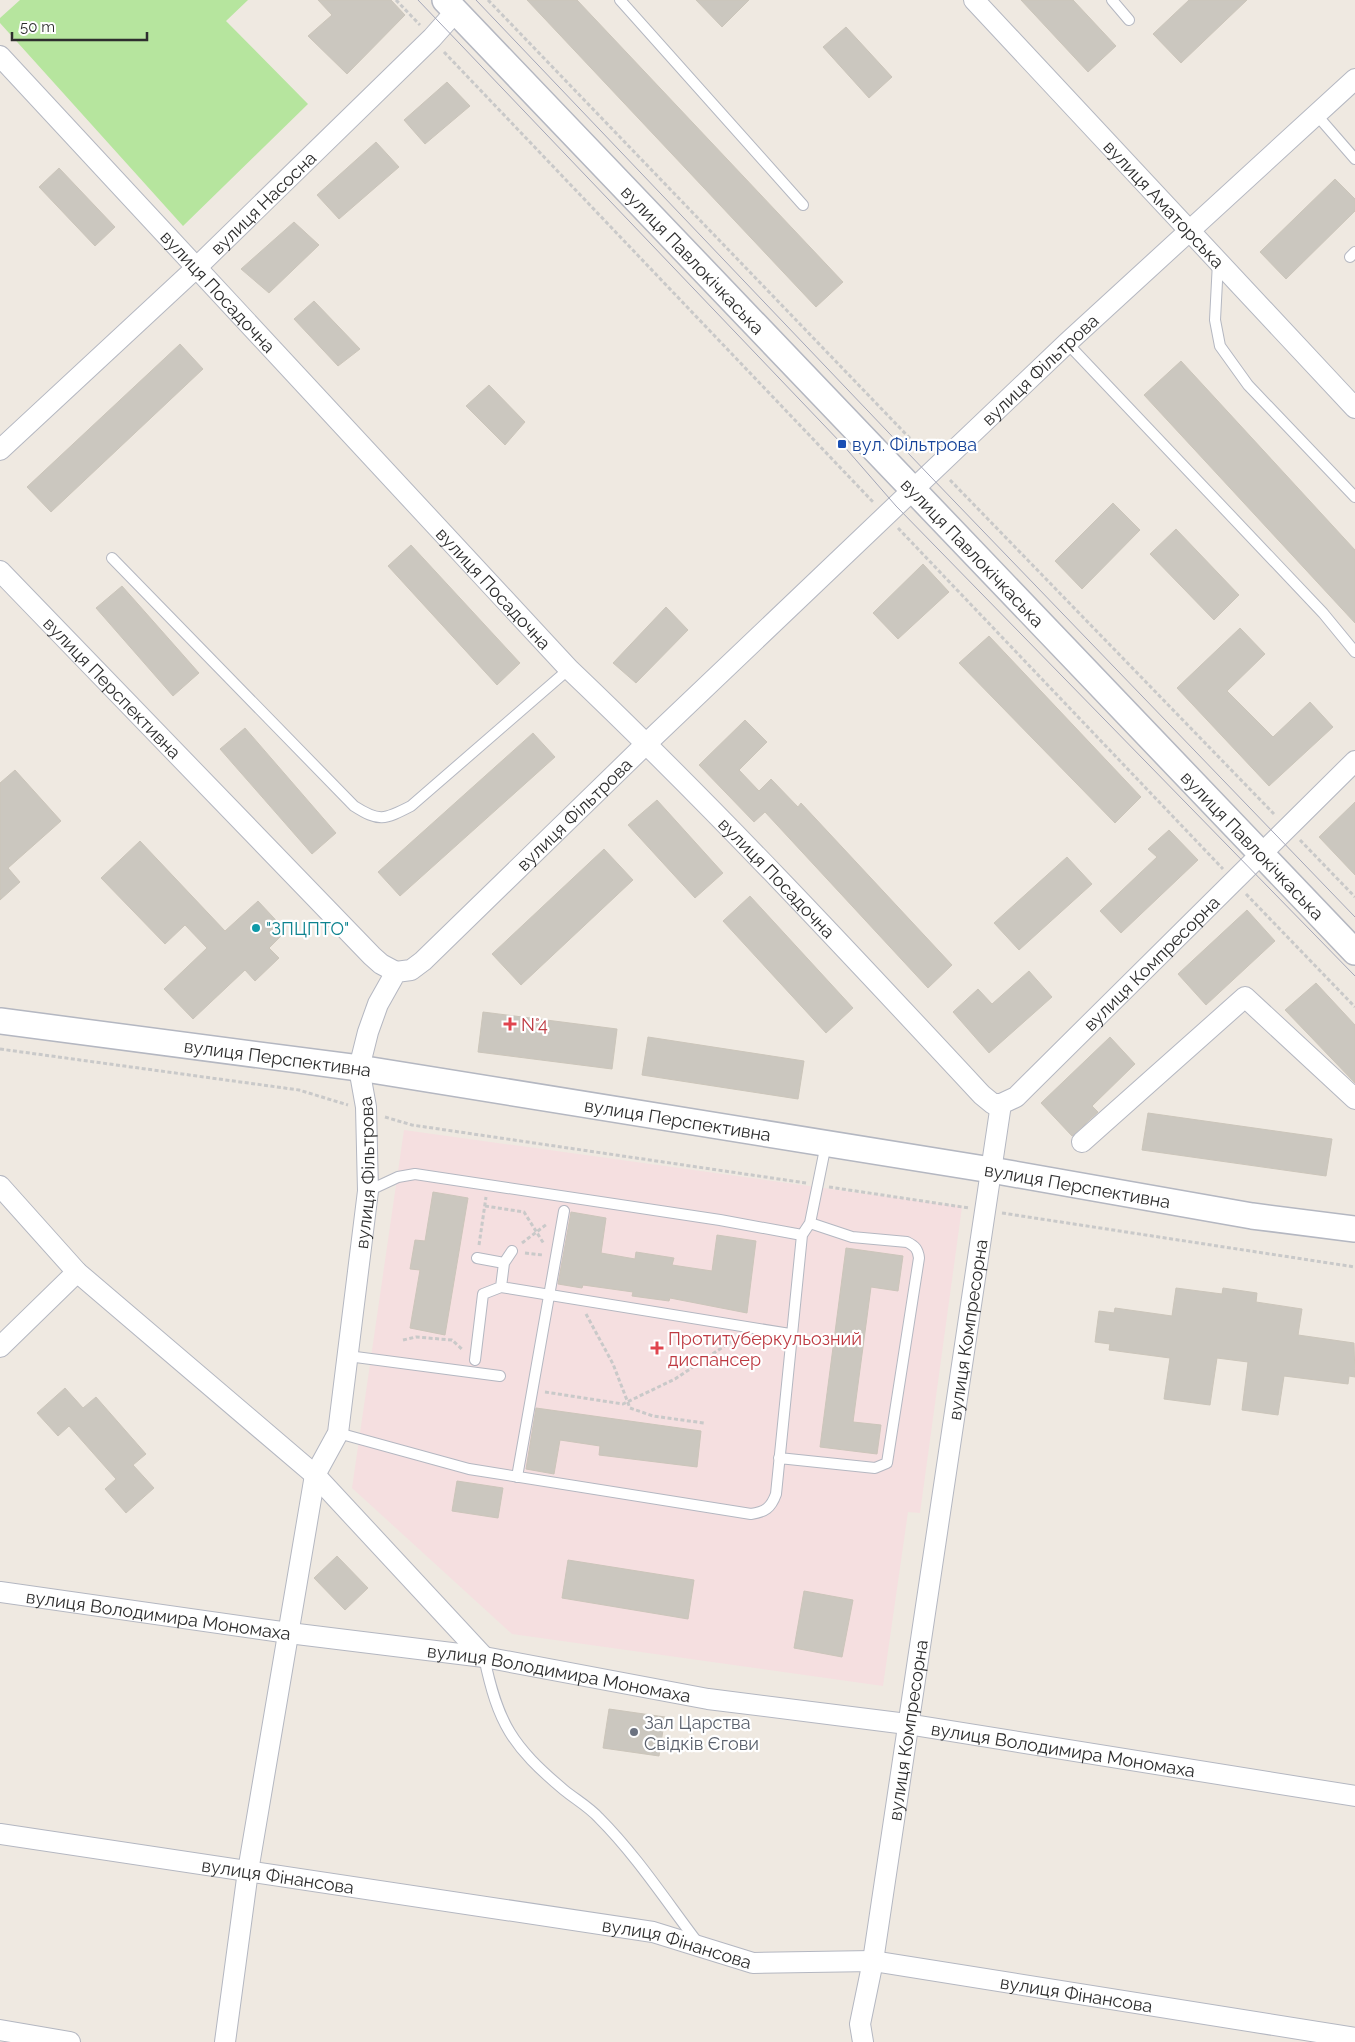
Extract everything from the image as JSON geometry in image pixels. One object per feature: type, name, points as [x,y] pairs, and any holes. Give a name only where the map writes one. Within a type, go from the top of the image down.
[{"type":"street","name":"вулиця Аматорська","points":[[974,0],[1355,408]]},
{"type":"street","name":"вулиця Насосна","points":[[0,450],[196,268],[432,38],[455,6]]},
{"type":"street","name":"вулиця Павлокічкаська","points":[[455,6],[1355,952]]},
{"type":"street","name":"вулиця Посадочна","points":[[0,56],[569,669],[647,743],[790,889],[982,1095],[993,1104],[1001,1104]]},
{"type":"street","name":"вулиця Фільтрова","points":[[225,2042],[248,1871],[315,1475],[338,1433],[368,1191],[366,1111],[359,1068],[368,1032],[378,1004],[396,972],[412,970],[423,961],[647,743],[1067,343],[1189,232],[1315,113],[1355,79]]},
{"type":"street","name":"вулиця Перспективна","points":[[0,571],[372,956],[381,964],[396,972]]},
{"type":"street","name":"вулиця Компресорна","points":[[863,2042],[860,2024],[873,1962],[1001,1104],[1021,1092],[1234,882],[1286,827],[1355,761]]},
{"type":"street","points":[[1082,1142],[1245,997],[1355,1099]]},
{"type":"street","name":"вулиця Перспективна","points":[[0,1021],[359,1068],[990,1170],[1252,1216],[1355,1229]]},
{"type":"street","points":[[0,1186],[77,1272],[315,1475],[484,1657]]},
{"type":"street","points":[[0,1347],[77,1272]]},
{"type":"street","name":"вулиця Володимира Мономаха","points":[[0,1592],[289,1634],[484,1657],[708,1699],[907,1724],[1355,1796]]},
{"type":"street","name":"вулиця Фінансова","points":[[0,1834],[652,1932],[753,1963],[873,1962],[1355,2038]]},
{"type":"street","points":[[0,2030],[70,2042]]},
{"type":"lane","points":[[620,0],[803,205]]},
{"type":"lane","points":[[1112,0],[1128,20]]},
{"type":"lane","points":[[1315,113],[1355,159]]},
{"type":"lane","points":[[1218,261],[1215,320],[1220,346],[1248,384],[1355,497]]},
{"type":"lane","points":[[1067,343],[1316,607],[1355,652]]},
{"type":"lane","points":[[112,558],[354,806],[373,818],[392,816],[411,806],[569,669]]},
{"type":"lane","points":[[338,1433],[469,1469],[751,1514],[762,1513],[772,1506],[776,1494],[790,1334],[802,1235],[810,1223],[826,1144]]},
{"type":"lane","points":[[368,1191],[398,1177],[414,1174],[720,1220],[802,1235]]},
{"type":"lane","points":[[517,1477],[550,1295],[554,1256],[564,1211]]},
{"type":"lane","points":[[779,1458],[874,1468],[887,1463],[919,1258],[918,1251],[914,1245],[907,1242],[852,1236],[810,1223]]},
{"type":"lane","points":[[501,1287],[504,1263],[512,1251]]},
{"type":"lane","points":[[477,1258],[504,1263]]},
{"type":"lane","points":[[474,1360],[483,1294],[501,1287],[790,1334]]},
{"type":"lane","points":[[348,1356],[500,1376]]},
{"type":"lane","points":[[484,1657],[491,1693],[500,1716],[520,1749],[564,1790],[599,1817],[702,1947]]},
{"type":"path","points":[[396,0],[1355,1007]]},
{"type":"path","points":[[488,0],[1355,897]]},
{"type":"path","points":[[0,1049],[300,1090],[412,1125],[1355,1267]]},
{"type":"path","points":[[477,1258],[487,1186]]},
{"type":"path","points":[[485,1206],[524,1212],[554,1256]]},
{"type":"path","points":[[512,1251],[564,1211]]},
{"type":"path","points":[[512,1251],[554,1256]]},
{"type":"path","points":[[579,1300],[608,1353],[630,1408],[652,1416],[704,1423]]},
{"type":"path","points":[[627,1403],[676,1379],[730,1344],[744,1326]]},
{"type":"shaded area","name":"Протитуберкульозний диспансер","points":[[404,1130],[962,1207],[920,1513],[908,1512],[883,1686],[512,1634],[352,1488]]},
{"type":"green space","points":[[20,0],[248,0],[226,21],[308,104],[183,226],[0,23],[0,18]]},
{"type":"building","points":[[318,0],[391,0],[405,15],[347,74],[308,36],[332,15]]},
{"type":"building","points":[[527,0],[577,0],[843,282],[816,307]]},
{"type":"building","points":[[696,0],[749,0],[722,27]]},
{"type":"building","points":[[1021,0],[1073,0],[1116,46],[1088,72]]},
{"type":"building","points":[[1189,0],[1247,0],[1181,63],[1153,34]]},
{"type":"building","points":[[846,27],[892,77],[869,98],[823,47]]},
{"type":"building","points":[[447,82],[470,106],[425,144],[404,120]]},
{"type":"building","points":[[376,142],[399,167],[339,219],[317,195]]},
{"type":"building","points":[[59,168],[115,227],[95,246],[39,187]]},
{"type":"building","points":[[1335,179],[1355,199],[1355,211],[1286,279],[1260,252]]},
{"type":"building","points":[[294,222],[319,245],[269,293],[241,269]]},
{"type":"building","points":[[314,301],[360,349],[338,366],[294,319]]},
{"type":"building","points":[[180,344],[203,369],[51,512],[27,487]]},
{"type":"building","points":[[1181,361],[1355,550],[1355,623],[1144,395]]},
{"type":"building","points":[[489,385],[525,422],[505,445],[466,406]]},
{"type":"building","points":[[1113,503],[1140,530],[1082,589],[1055,561]]},
{"type":"building","points":[[1176,529],[1239,595],[1214,620],[1150,554]]},
{"type":"building","points":[[411,545],[520,663],[497,685],[388,566]]},
{"type":"building","points":[[923,564],[949,592],[898,639],[873,613]]},
{"type":"building","points":[[122,586],[199,673],[173,696],[96,608]]},
{"type":"building","points":[[666,607],[688,630],[636,683],[613,663]]},
{"type":"building","points":[[1240,628],[1265,654],[1227,691],[1273,737],[1310,702],[1333,727],[1269,786],[1177,688]]},
{"type":"building","points":[[989,636],[1141,797],[1115,823],[959,663]]},
{"type":"building","points":[[745,720],[767,742],[739,770],[759,791],[771,779],[798,807],[801,803],[952,965],[928,988],[765,812],[754,822],[699,765]]},
{"type":"building","points":[[245,728],[336,833],[312,854],[220,749]]},
{"type":"building","points":[[533,733],[555,757],[400,896],[378,872]]},
{"type":"building","points":[[15,770],[61,821],[8,868],[20,882],[0,900],[0,783]]},
{"type":"building","points":[[657,800],[723,873],[695,898],[628,825]]},
{"type":"building","points":[[1355,802],[1355,875],[1319,837]]},
{"type":"building","points":[[1169,830],[1198,860],[1121,933],[1100,911],[1157,857],[1148,849]]},
{"type":"building","name":"\"ЗПЦПТО\"","points":[[140,841],[225,931],[258,901],[286,931],[269,948],[279,958],[255,981],[245,970],[193,1019],[164,989],[207,948],[185,925],[165,944],[101,878]]},
{"type":"building","points":[[604,849],[633,880],[521,985],[492,954]]},
{"type":"building","points":[[1067,857],[1092,884],[1019,950],[994,923]]},
{"type":"building","points":[[750,896],[853,1008],[826,1033],[723,921]]},
{"type":"building","points":[[1247,910],[1275,941],[1206,1005],[1178,974]]},
{"type":"building","points":[[1029,971],[1052,997],[989,1053],[953,1012],[978,989],[992,1004]]},
{"type":"building","points":[[1316,983],[1355,1025],[1355,1083],[1285,1010]]},
{"type":"building","points":[[483,1012],[617,1029],[612,1069],[478,1052]]},
{"type":"building","points":[[648,1037],[804,1061],[798,1099],[642,1075]]},
{"type":"building","points":[[1110,1037],[1135,1064],[1092,1106],[1098,1112],[1072,1136],[1041,1103]]},
{"type":"building","points":[[1148,1113],[1332,1139],[1326,1176],[1142,1150]]},
{"type":"building","points":[[433,1192],[468,1198],[445,1335],[410,1328],[420,1270],[410,1269],[415,1240],[425,1241]]},
{"type":"building","points":[[571,1212],[606,1218],[601,1253],[635,1259],[636,1252],[674,1258],[672,1265],[712,1271],[717,1235],[756,1241],[747,1313],[670,1298],[669,1301],[632,1296],[633,1292],[583,1285],[582,1288],[558,1284]]},
{"type":"building","points":[[846,1248],[903,1256],[898,1291],[871,1287],[853,1422],[881,1425],[877,1454],[820,1447]]},
{"type":"building","points":[[1176,1288],[1222,1294],[1223,1288],[1257,1293],[1256,1302],[1302,1309],[1298,1335],[1354,1343],[1355,1377],[1349,1376],[1348,1384],[1284,1376],[1278,1415],[1242,1410],[1248,1362],[1217,1358],[1210,1405],[1164,1399],[1170,1358],[1109,1350],[1110,1344],[1095,1342],[1099,1311],[1114,1313],[1115,1308],[1172,1316]]},
{"type":"building","points":[[65,1388],[83,1408],[96,1397],[146,1454],[133,1465],[154,1488],[126,1513],[105,1489],[116,1479],[69,1426],[58,1436],[37,1413]]},
{"type":"building","points":[[536,1408],[701,1431],[697,1467],[599,1455],[600,1446],[560,1440],[554,1474],[526,1469]]},
{"type":"building","points":[[457,1481],[503,1488],[498,1518],[452,1511]]},
{"type":"building","points":[[337,1556],[368,1588],[345,1610],[314,1578]]},
{"type":"building","points":[[568,1560],[694,1580],[688,1619],[562,1598]]},
{"type":"building","points":[[804,1591],[853,1600],[842,1657],[794,1648]]},
{"type":"building","name":"Зал Царства Свідків Єгови","points":[[609,1709],[665,1717],[659,1756],[603,1748]]},
{"type":"tram line","points":[[418,0],[842,444],[896,506],[1355,976]]},
{"type":"tram line","points":[[476,0],[929,475],[1355,917]]},
{"type":"place","name":"вул. Фільтрова","points":[[842,444]]},
{"type":"place","name":"\"ЗПЦПТО\"","points":[[256,928]]},
{"type":"place","name":"N°4","points":[[510,1024]]},
{"type":"place","name":"Протитуберкульозний диспансер","points":[[657,1348]]},
{"type":"place","name":"Зал Царства Свідків Єгови","points":[[634,1732]]}]
